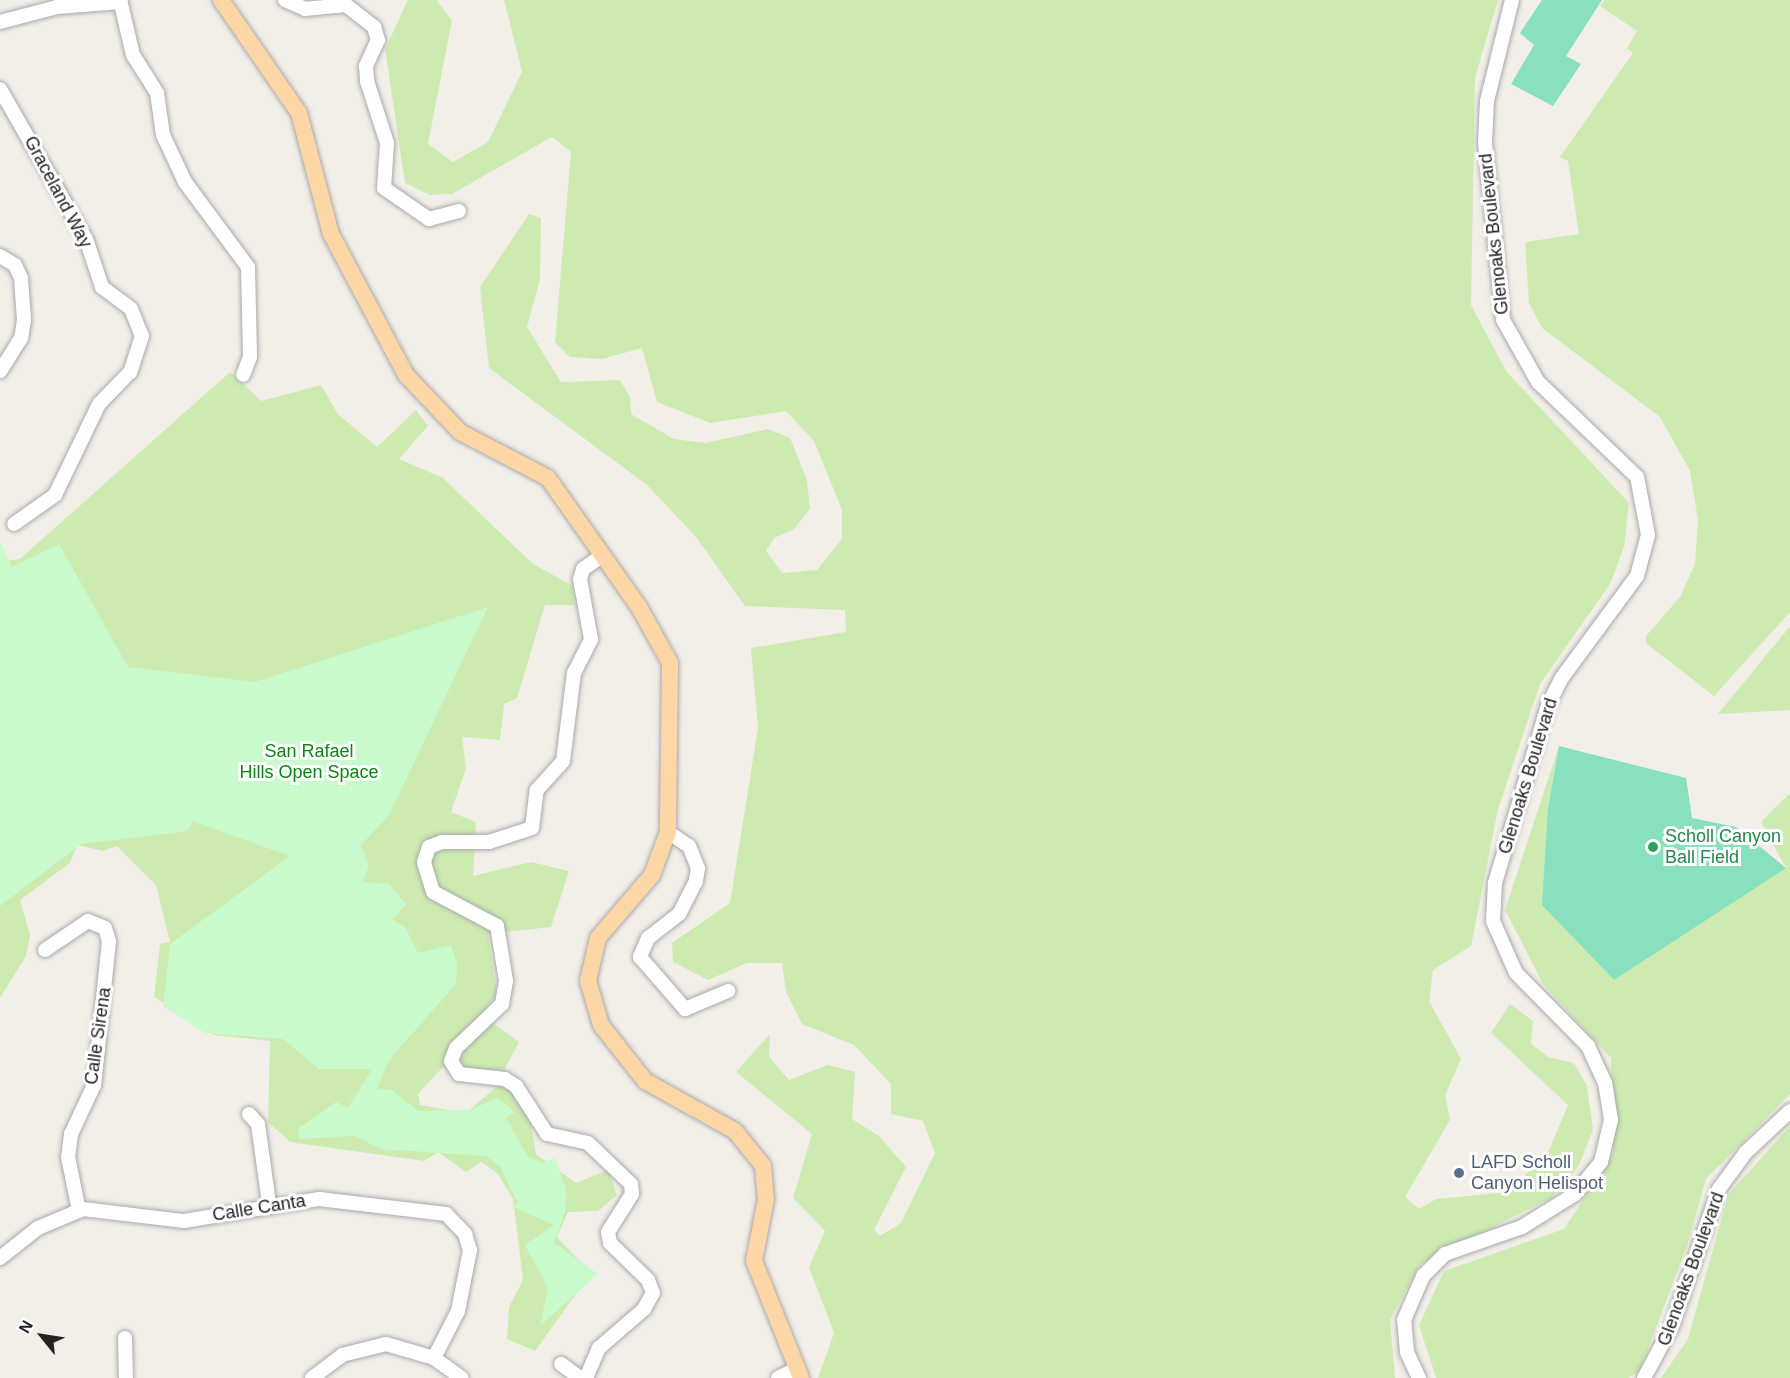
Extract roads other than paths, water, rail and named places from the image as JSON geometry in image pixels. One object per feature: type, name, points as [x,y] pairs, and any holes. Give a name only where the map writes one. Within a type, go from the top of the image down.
[{"type":"main road","points":[[226,2],[299,113],[331,234],[406,375],[460,432],[548,478],[603,555],[670,663],[668,832],[652,875],[598,938],[588,981],[592,1006],[645,1081],[735,1131],[763,1166],[766,1199],[754,1261],[800,1373]]},
{"type":"street","points":[[285,0],[305,9],[346,6],[374,27],[378,40],[366,66],[367,81],[387,143],[384,188],[429,219],[459,211]]},
{"type":"street","name":"Glenoaks Boulevard","points":[[1419,1378],[1407,1352],[1404,1320],[1423,1276],[1445,1254],[1522,1227],[1575,1194],[1601,1162],[1611,1120],[1605,1083],[1588,1046],[1516,973],[1493,921],[1495,883],[1548,705],[1561,679],[1637,576],[1648,536],[1637,477],[1538,382],[1503,320],[1485,143],[1495,58],[1512,0]]},
{"type":"street","points":[[0,22],[57,7],[121,1],[133,55],[157,93],[163,135],[184,183],[248,267],[250,357],[243,375]]},
{"type":"street","name":"Graceland Way","points":[[0,89],[86,239],[102,287],[131,309],[142,336],[130,372],[99,404],[55,495],[14,524]]},
{"type":"street","points":[[0,256],[15,265],[21,278],[24,320],[21,338],[0,371]]},
{"type":"street","points":[[586,1378],[598,1348],[644,1309],[653,1293],[648,1280],[610,1243],[608,1232],[632,1194],[632,1184],[588,1143],[547,1134],[516,1086],[505,1079],[459,1074],[451,1061],[456,1048],[502,1004],[506,981],[497,926],[433,892],[424,862],[429,847],[442,842],[489,842],[532,828],[537,790],[563,761],[574,673],[591,639],[580,579],[583,569],[603,555]]},
{"type":"street","points":[[668,832],[689,846],[698,868],[696,881],[679,914],[648,938],[640,957],[685,1009],[728,991]]},
{"type":"street","name":"Calle Sirena","points":[[45,950],[88,921],[105,928],[109,941],[94,1085],[71,1134],[68,1157],[79,1211]]},
{"type":"street","name":"Glenoaks Boulevard","points":[[1644,1378],[1672,1326],[1719,1189],[1746,1152],[1790,1111]]},
{"type":"street","points":[[249,1114],[258,1124],[269,1203]]},
{"type":"street","name":"Calle Canta","points":[[0,1257],[38,1228],[79,1211],[103,1209],[184,1221],[269,1203],[319,1199],[418,1208],[454,1220],[470,1250],[459,1311],[434,1358]]},
{"type":"street","points":[[125,1338],[126,1378]]},
{"type":"street","points":[[312,1378],[342,1355],[386,1344],[434,1358],[462,1378]]},
{"type":"street","points":[[561,1364],[580,1378]]},
{"type":"street","points":[[778,1378],[800,1373]]},
{"type":"place","name":"Scholl Canyon Ball Field","points":[[1653,847]]},
{"type":"place","name":"LAFD Scholl Canyon Helispot","points":[[1459,1173]]},
{"type":"park label","name":"San Rafael Hills Open Space","points":[[309,762]]}]
